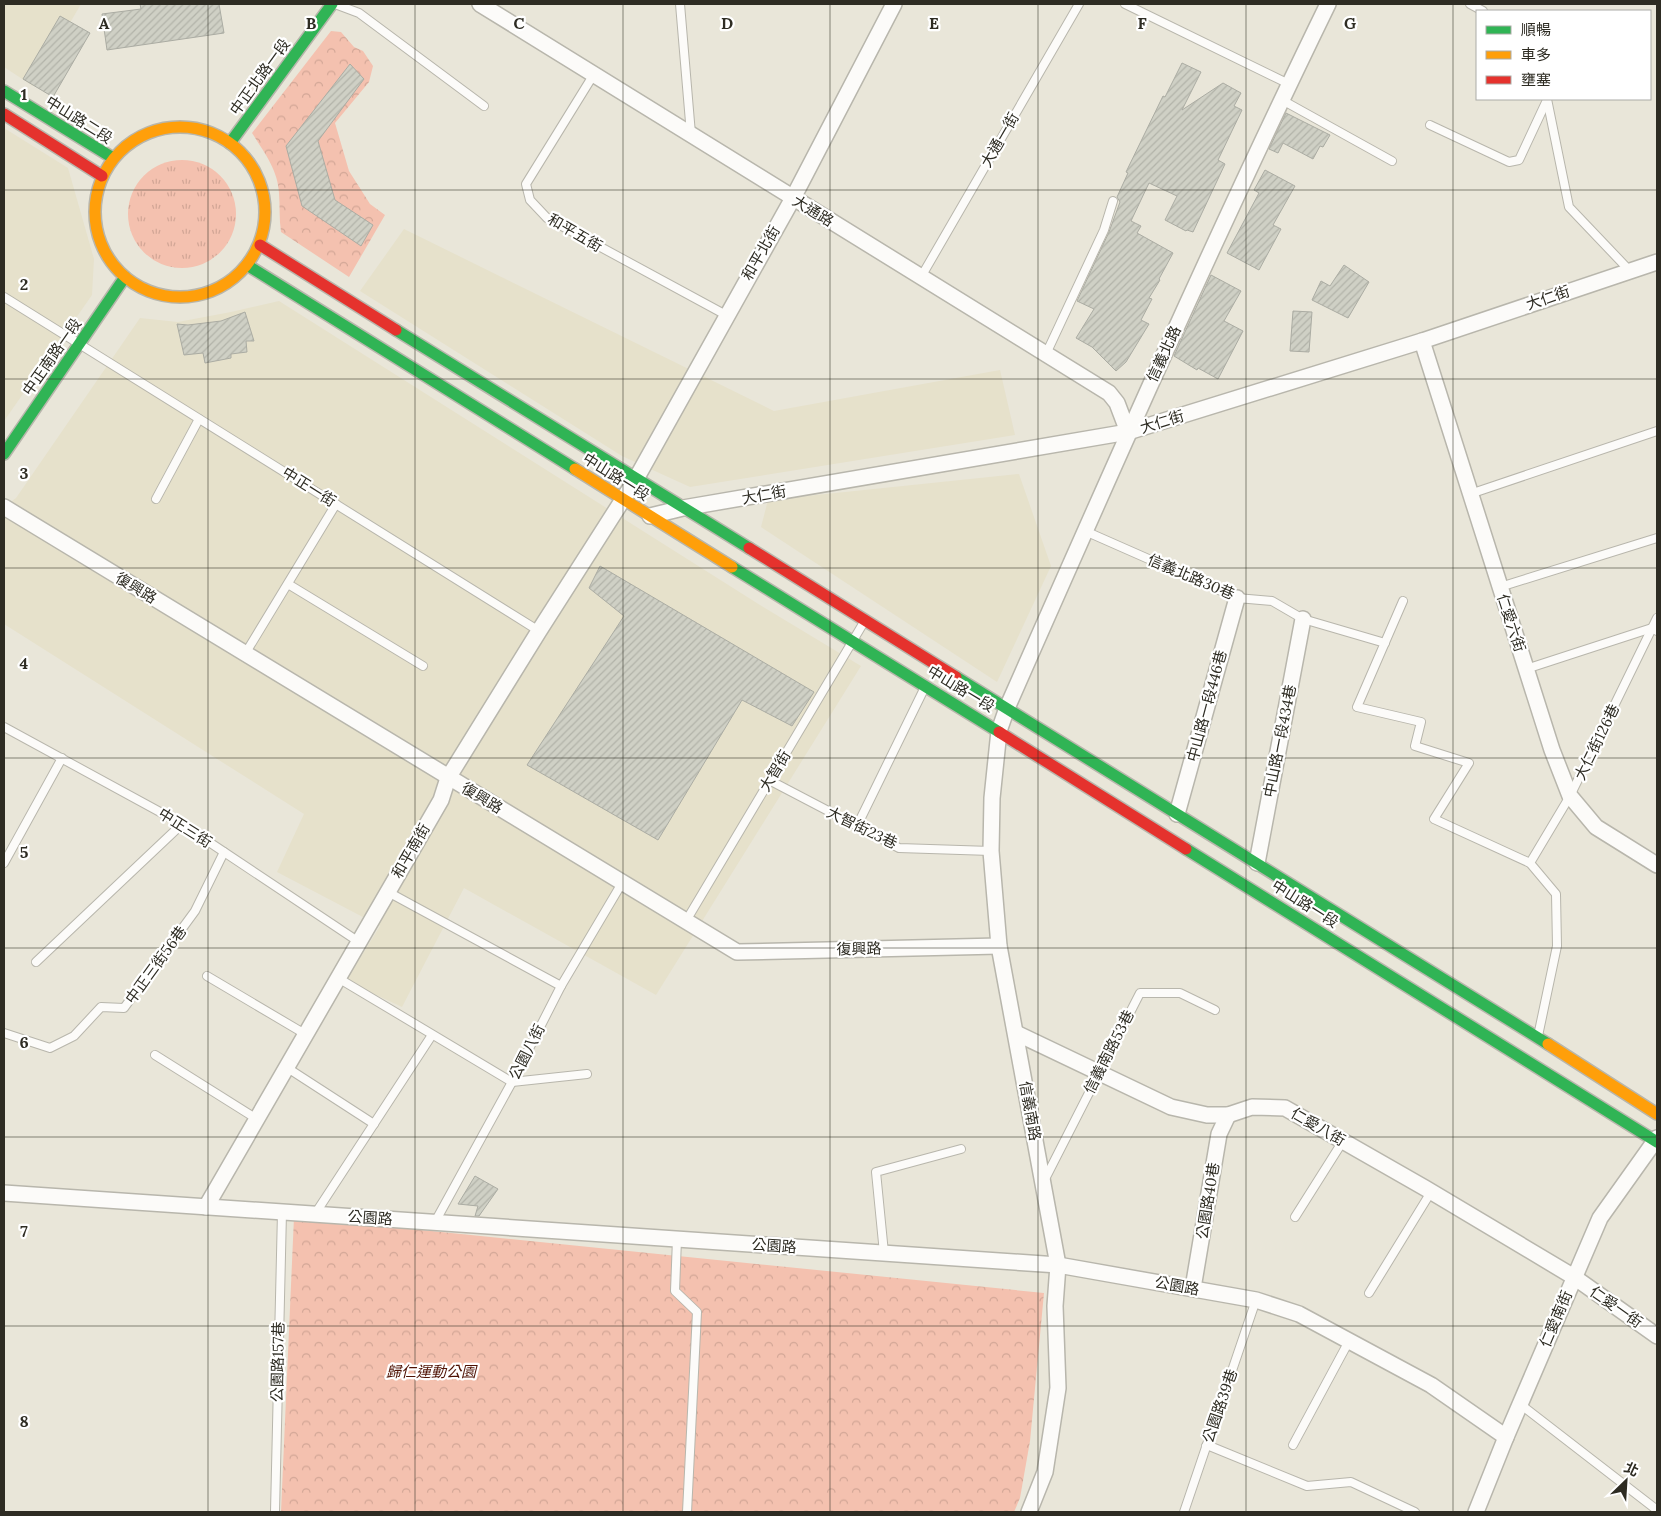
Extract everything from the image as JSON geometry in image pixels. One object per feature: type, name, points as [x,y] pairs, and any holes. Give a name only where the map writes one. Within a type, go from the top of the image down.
[{"type":"main road","name":"中正北路一段","points":[[230,143],[333,4]]},
{"type":"main road","name":"中山路二段","points":[[4,91],[113,158]]},
{"type":"main road","points":[[4,114],[102,176]]},
{"type":"main road","points":[[175,127],[204,130],[230,143],[250,164],[262,189],[265,212],[260,245],[247,265],[233,279],[217,289],[198,295],[179,297],[160,294],[142,288],[126,277],[112,264],[103,248],[94,212],[96,194],[102,176],[113,158],[123,148],[147,133],[175,127]]},
{"type":"main road","name":"中山路一段","points":[[260,245],[1538,1038],[1657,1114]]},
{"type":"main road","name":"中山路一段","points":[[247,265],[1657,1140]]},
{"type":"main road","name":"中正南路一段","points":[[4,454],[126,277]]},
{"type":"street","name":"大通路","points":[[480,4],[1109,393],[1117,403],[1128,432]]},
{"type":"street","name":"和平北街","points":[[623,500],[792,198],[894,4]]},
{"type":"street","name":"信義北路","points":[[1006,708],[1128,432],[1328,4]]},
{"type":"street","name":"大仁街","points":[[650,516],[683,508],[1128,432],[1422,342],[1657,262]]},
{"type":"street","name":"仁愛六街","points":[[1422,342],[1552,750],[1570,796],[1596,826],[1657,865]]},
{"type":"street","name":"和平南街","points":[[206,1207],[441,800],[448,778],[623,500]]},
{"type":"street","name":"復興路","points":[[4,508],[737,952],[999,946]]},
{"type":"street","name":"中山路一段446巷","points":[[1177,814],[1237,598]]},
{"type":"street","name":"中山路一段434巷","points":[[1257,864],[1303,619]]},
{"type":"street","name":"信義南路","points":[[1006,708],[1000,731],[992,798],[991,851],[999,946],[1058,1265],[1055,1306],[1058,1388],[1045,1472],[1029,1512]]},
{"type":"street","name":"仁愛八街","points":[[1016,1033],[1171,1107],[1207,1115],[1228,1115],[1252,1107],[1285,1108],[1574,1277]]},
{"type":"street","name":"公園路40巷","points":[[1193,1288],[1219,1134],[1228,1115]]},
{"type":"street","name":"仁愛南街","points":[[1476,1512],[1506,1437],[1600,1218],[1657,1140]]},
{"type":"street","name":"公園路","points":[[4,1193],[1058,1265],[1256,1300],[1299,1314],[1431,1385],[1506,1437]]},
{"type":"street","name":"仁愛一街","points":[[1574,1277],[1657,1336]]},
{"type":"lane","points":[[333,4],[359,14],[484,106]]},
{"type":"lane","points":[[680,4],[691,134]]},
{"type":"lane","name":"大通一街","points":[[921,277],[1079,4]]},
{"type":"lane","points":[[1125,4],[1289,84]]},
{"type":"lane","points":[[1470,4],[1482,10]]},
{"type":"lane","name":"和平五街","points":[[594,74],[526,184],[530,200],[547,218],[726,316]]},
{"type":"lane","points":[[1282,100],[1392,161]]},
{"type":"lane","points":[[1430,125],[1509,162],[1519,160],[1547,100]]},
{"type":"lane","points":[[1547,100],[1568,208],[1629,270]]},
{"type":"lane","points":[[1046,354],[1104,230],[1113,201]]},
{"type":"lane","name":"中正一街","points":[[4,297],[539,631]]},
{"type":"lane","points":[[156,499],[199,419]]},
{"type":"lane","points":[[1470,494],[1657,431]]},
{"type":"lane","points":[[245,654],[336,504]]},
{"type":"lane","name":"信義北路30巷","points":[[1084,531],[1237,598],[1272,601],[1303,619],[1385,643]]},
{"type":"lane","points":[[1500,587],[1657,538]]},
{"type":"lane","points":[[288,584],[423,666]]},
{"type":"lane","points":[[1403,601],[1356,707],[1421,722],[1416,746],[1469,763],[1434,819],[1530,863],[1556,894],[1557,946],[1538,1038]]},
{"type":"lane","name":"大仁街126巷","points":[[1530,863],[1570,796],[1655,629],[1657,618]]},
{"type":"lane","name":"大智街","points":[[686,921],[865,621]]},
{"type":"lane","points":[[1526,669],[1655,629]]},
{"type":"lane","points":[[857,826],[926,685]]},
{"type":"lane","name":"中正三街","points":[[4,727],[182,824],[359,942]]},
{"type":"lane","points":[[4,863],[62,758]]},
{"type":"lane","name":"大智街23巷","points":[[769,780],[899,848],[991,851]]},
{"type":"lane","points":[[36,962],[182,824]]},
{"type":"lane","name":"中正三街56巷","points":[[4,1033],[50,1048],[74,1036],[101,1007],[124,1008],[195,911],[224,852]]},
{"type":"lane","name":"公園八街","points":[[435,1223],[512,1082],[561,986],[622,883]]},
{"type":"lane","points":[[388,892],[561,986]]},
{"type":"lane","points":[[207,976],[306,1034]]},
{"type":"lane","points":[[338,978],[512,1082],[587,1074]]},
{"type":"lane","name":"信義南路53巷","points":[[1043,1182],[1140,992],[1180,993],[1215,1010]]},
{"type":"lane","points":[[315,1214],[432,1035]]},
{"type":"lane","points":[[155,1055],[257,1118]]},
{"type":"lane","points":[[286,1067],[374,1124]]},
{"type":"lane","points":[[1295,1217],[1343,1141]]},
{"type":"lane","points":[[884,1253],[876,1172],[961,1148]]},
{"type":"lane","points":[[1369,1293],[1431,1192]]},
{"type":"lane","name":"公園路157巷","points":[[275,1512],[282,1212]]},
{"type":"lane","points":[[678,1239],[675,1291],[697,1312],[687,1512]]},
{"type":"lane","name":"公園路39巷","points":[[1184,1512],[1256,1300]]},
{"type":"lane","points":[[1293,1445],[1349,1341]]},
{"type":"lane","points":[[1520,1404],[1657,1511]]},
{"type":"lane","points":[[1207,1445],[1307,1486],[1351,1482],[1415,1512]]},
{"type":"shaded area","points":[[4,4],[81,4],[33,86],[4,67]]},
{"type":"shaded area","points":[[4,128],[68,168],[94,259],[92,295],[4,421]]},
{"type":"shaded area","points":[[404,229],[774,411],[1000,370],[1015,435],[690,487],[622,456],[360,291]]},
{"type":"shaded area","points":[[279,301],[760,605],[861,666],[656,995],[464,888],[402,1007],[346,981],[380,926],[277,872],[304,814],[4,624],[4,507],[16,498],[140,318],[178,322]]},
{"type":"shaded area","points":[[1019,474],[1051,566],[997,682],[761,527],[768,500]]},
{"type":"green space","points":[[331,31],[341,32],[354,47],[363,51],[373,66],[369,82],[335,123],[349,171],[370,204],[385,215],[349,277],[281,232],[279,193],[276,177],[270,162],[252,133]]},
{"type":"green space","points":[[182,160],[203,164],[220,176],[232,193],[236,214],[232,235],[220,252],[203,264],[182,268],[161,264],[144,252],[132,235],[128,214],[132,193],[144,176],[161,164]]},
{"type":"green space","name":"歸仁運動公園","points":[[294,1217],[1044,1293],[1030,1441],[1020,1498],[1014,1512],[281,1512]]},
{"type":"building","points":[[140,4],[219,4],[224,33],[107,50],[102,14],[141,9]]},
{"type":"building","points":[[60,16],[90,33],[53,97],[23,79]]},
{"type":"building","points":[[1182,63],[1201,72],[1182,110],[1223,83],[1241,93],[1234,106],[1242,110],[1218,160],[1225,164],[1193,232],[1186,231],[1165,220],[1177,196],[1149,183],[1131,221],[1141,226],[1137,233],[1173,253],[1149,298],[1152,299],[1141,320],[1149,324],[1126,362],[1116,371],[1092,347],[1076,338],[1094,309],[1077,301],[1109,232],[1120,202],[1117,197],[1128,173],[1126,172],[1163,96],[1165,97]]},
{"type":"building","points":[[350,64],[364,79],[318,141],[335,200],[373,225],[361,246],[302,206],[286,146]]},
{"type":"building","points":[[1286,113],[1330,135],[1323,147],[1320,146],[1313,159],[1283,143],[1278,153],[1269,149]]},
{"type":"building","points":[[1265,170],[1295,186],[1273,225],[1281,229],[1259,270],[1227,253],[1259,193],[1254,190]]},
{"type":"building","points":[[1344,265],[1369,282],[1348,318],[1312,300],[1321,281],[1330,286]]},
{"type":"building","points":[[1211,275],[1241,291],[1224,321],[1243,331],[1218,379],[1198,368],[1197,370],[1174,356]]},
{"type":"building","points":[[1293,311],[1312,312],[1309,352],[1290,351]]},
{"type":"building","points":[[245,312],[254,341],[246,341],[247,352],[231,354],[231,358],[205,363],[203,353],[184,355],[177,324],[188,325],[221,321]]},
{"type":"building","points":[[600,566],[814,692],[792,726],[742,700],[658,840],[527,765],[624,616],[589,588]]},
{"type":"building","points":[[475,1176],[498,1189],[479,1216],[475,1216],[478,1206],[458,1204]]},
{"type":"traffic: fast","points":[[230,143],[332,4]]},
{"type":"traffic: fast","points":[[4,91],[113,158]]},
{"type":"traffic: fast","points":[[247,265],[575,469]]},
{"type":"traffic: fast","points":[[4,454],[125,277]]},
{"type":"traffic: fast","points":[[396,330],[749,548]]},
{"type":"traffic: fast","points":[[732,567],[999,732]]},
{"type":"traffic: fast","points":[[956,677],[1548,1044]]},
{"type":"traffic: fast","points":[[1186,849],[1657,1142]]},
{"type":"traffic: slow","points":[[172,127],[188,127],[213,133],[234,146],[246,158],[259,179],[265,212],[259,245],[246,266],[234,278],[213,291],[188,297],[172,297],[147,291],[126,278],[114,266],[101,245],[95,220],[95,204],[101,179],[114,158],[126,146],[147,133],[172,127]]},
{"type":"traffic: slow","points":[[575,469],[732,567]]},
{"type":"traffic: slow","points":[[1548,1044],[1657,1114]]},
{"type":"traffic: jam","points":[[4,114],[102,176]]},
{"type":"traffic: jam","points":[[260,245],[396,330]]},
{"type":"traffic: jam","points":[[749,548],[956,677]]},
{"type":"traffic: jam","points":[[999,732],[1186,849]]}]
